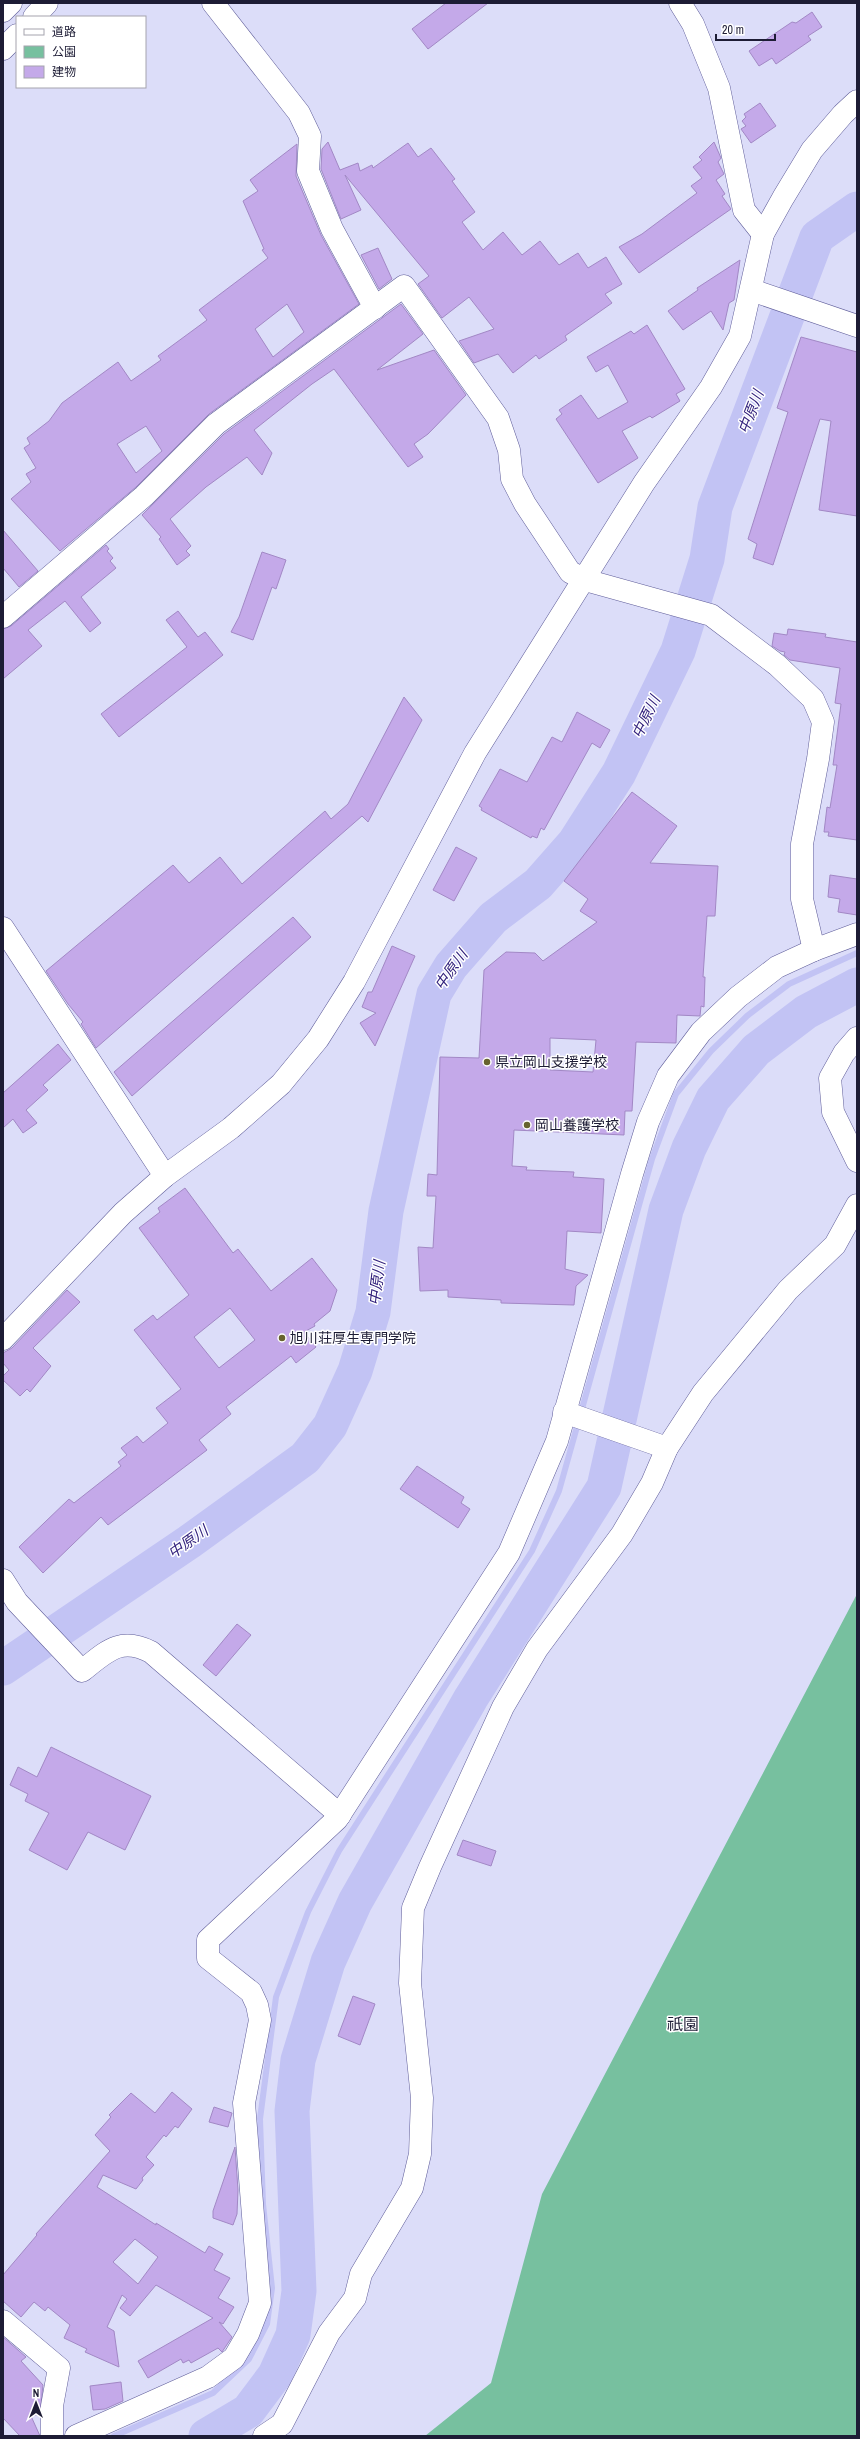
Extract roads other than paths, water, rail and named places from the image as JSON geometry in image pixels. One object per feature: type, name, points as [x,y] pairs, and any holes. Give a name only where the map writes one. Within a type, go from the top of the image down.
[{"type":"street","points":[[3,11],[11,3]]},
{"type":"street","points":[[35,16],[48,3]]},
{"type":"street","points":[[213,3],[299,113],[310,136],[308,171],[332,229],[375,308]]},
{"type":"street","points":[[680,3],[693,24],[719,88],[744,210],[763,234]]},
{"type":"street","points":[[3,49],[16,36]]},
{"type":"street","points":[[3,1339],[106,1230],[165,1176],[231,1128],[281,1084],[318,1039],[354,982],[474,753],[585,580],[644,483],[711,387],[740,336],[763,234],[812,150],[843,114],[857,101]]},
{"type":"street","points":[[3,616],[144,496],[216,424],[404,286],[498,418],[510,450],[512,479],[525,504],[570,572],[585,580],[711,616],[777,665],[813,699],[823,722],[818,759],[802,844],[802,899],[814,950]]},
{"type":"street","points":[[751,290],[857,326]]},
{"type":"street","points":[[3,928],[165,1176]]},
{"type":"street","points":[[76,2436],[208,2377],[234,2358],[248,2334],[260,2303],[244,2103],[260,2020],[257,2005],[251,1992],[208,1958],[208,1940],[340,1815],[509,1553],[568,1414],[644,1137],[668,1076],[701,1032],[738,997],[777,967],[814,950],[857,934]]},
{"type":"street","points":[[857,1038],[844,1053],[830,1078],[833,1112],[857,1161]]},
{"type":"street","points":[[264,2436],[282,2424],[329,2333],[355,2298],[361,2274],[412,2188],[420,2154],[422,2098],[410,1983],[413,1908],[430,1867],[503,1707],[537,1648],[622,1534],[652,1484],[663,1447],[703,1393],[788,1290],[835,1245],[857,1205]]},
{"type":"street","points":[[568,1414],[663,1447]]},
{"type":"street","points":[[3,1580],[16,1602],[82,1671],[112,1647],[138,1645],[152,1652],[340,1815]]},
{"type":"street","points":[[3,2321],[59,2368],[52,2406],[52,2436]]},
{"type":"waterway","name":"中原川","points":[[3,1668],[189,1542],[305,1458],[330,1426],[355,1371],[373,1312],[386,1211],[434,994],[451,966],[493,918],[538,884],[575,842],[619,773],[678,651],[707,559],[715,507],[817,237],[857,209]]},
{"type":"waterway","points":[[114,2436],[213,2393],[249,2359],[267,2324],[272,2288],[263,2204],[260,2119],[276,1997],[308,1912],[339,1851],[532,1551],[559,1491],[652,1159],[676,1094],[711,1051],[747,1016],[789,984],[857,953]]},
{"type":"waterway","points":[[206,2436],[248,2411],[275,2375],[293,2335],[299,2291],[292,2111],[298,2060],[328,1962],[355,1902],[471,1698],[604,1487],[666,1210],[689,1148],[713,1099],[756,1050],[806,1012],[857,985]]},
{"type":"place","name":"県立岡山支援学校","points":[[487,1062]]},
{"type":"place","name":"岡山養護学校","points":[[527,1125]]},
{"type":"place","name":"旭川荘厚生専門学院","points":[[282,1338]]},
{"type":"district","name":"祇園","points":[[683,2024]]}]
